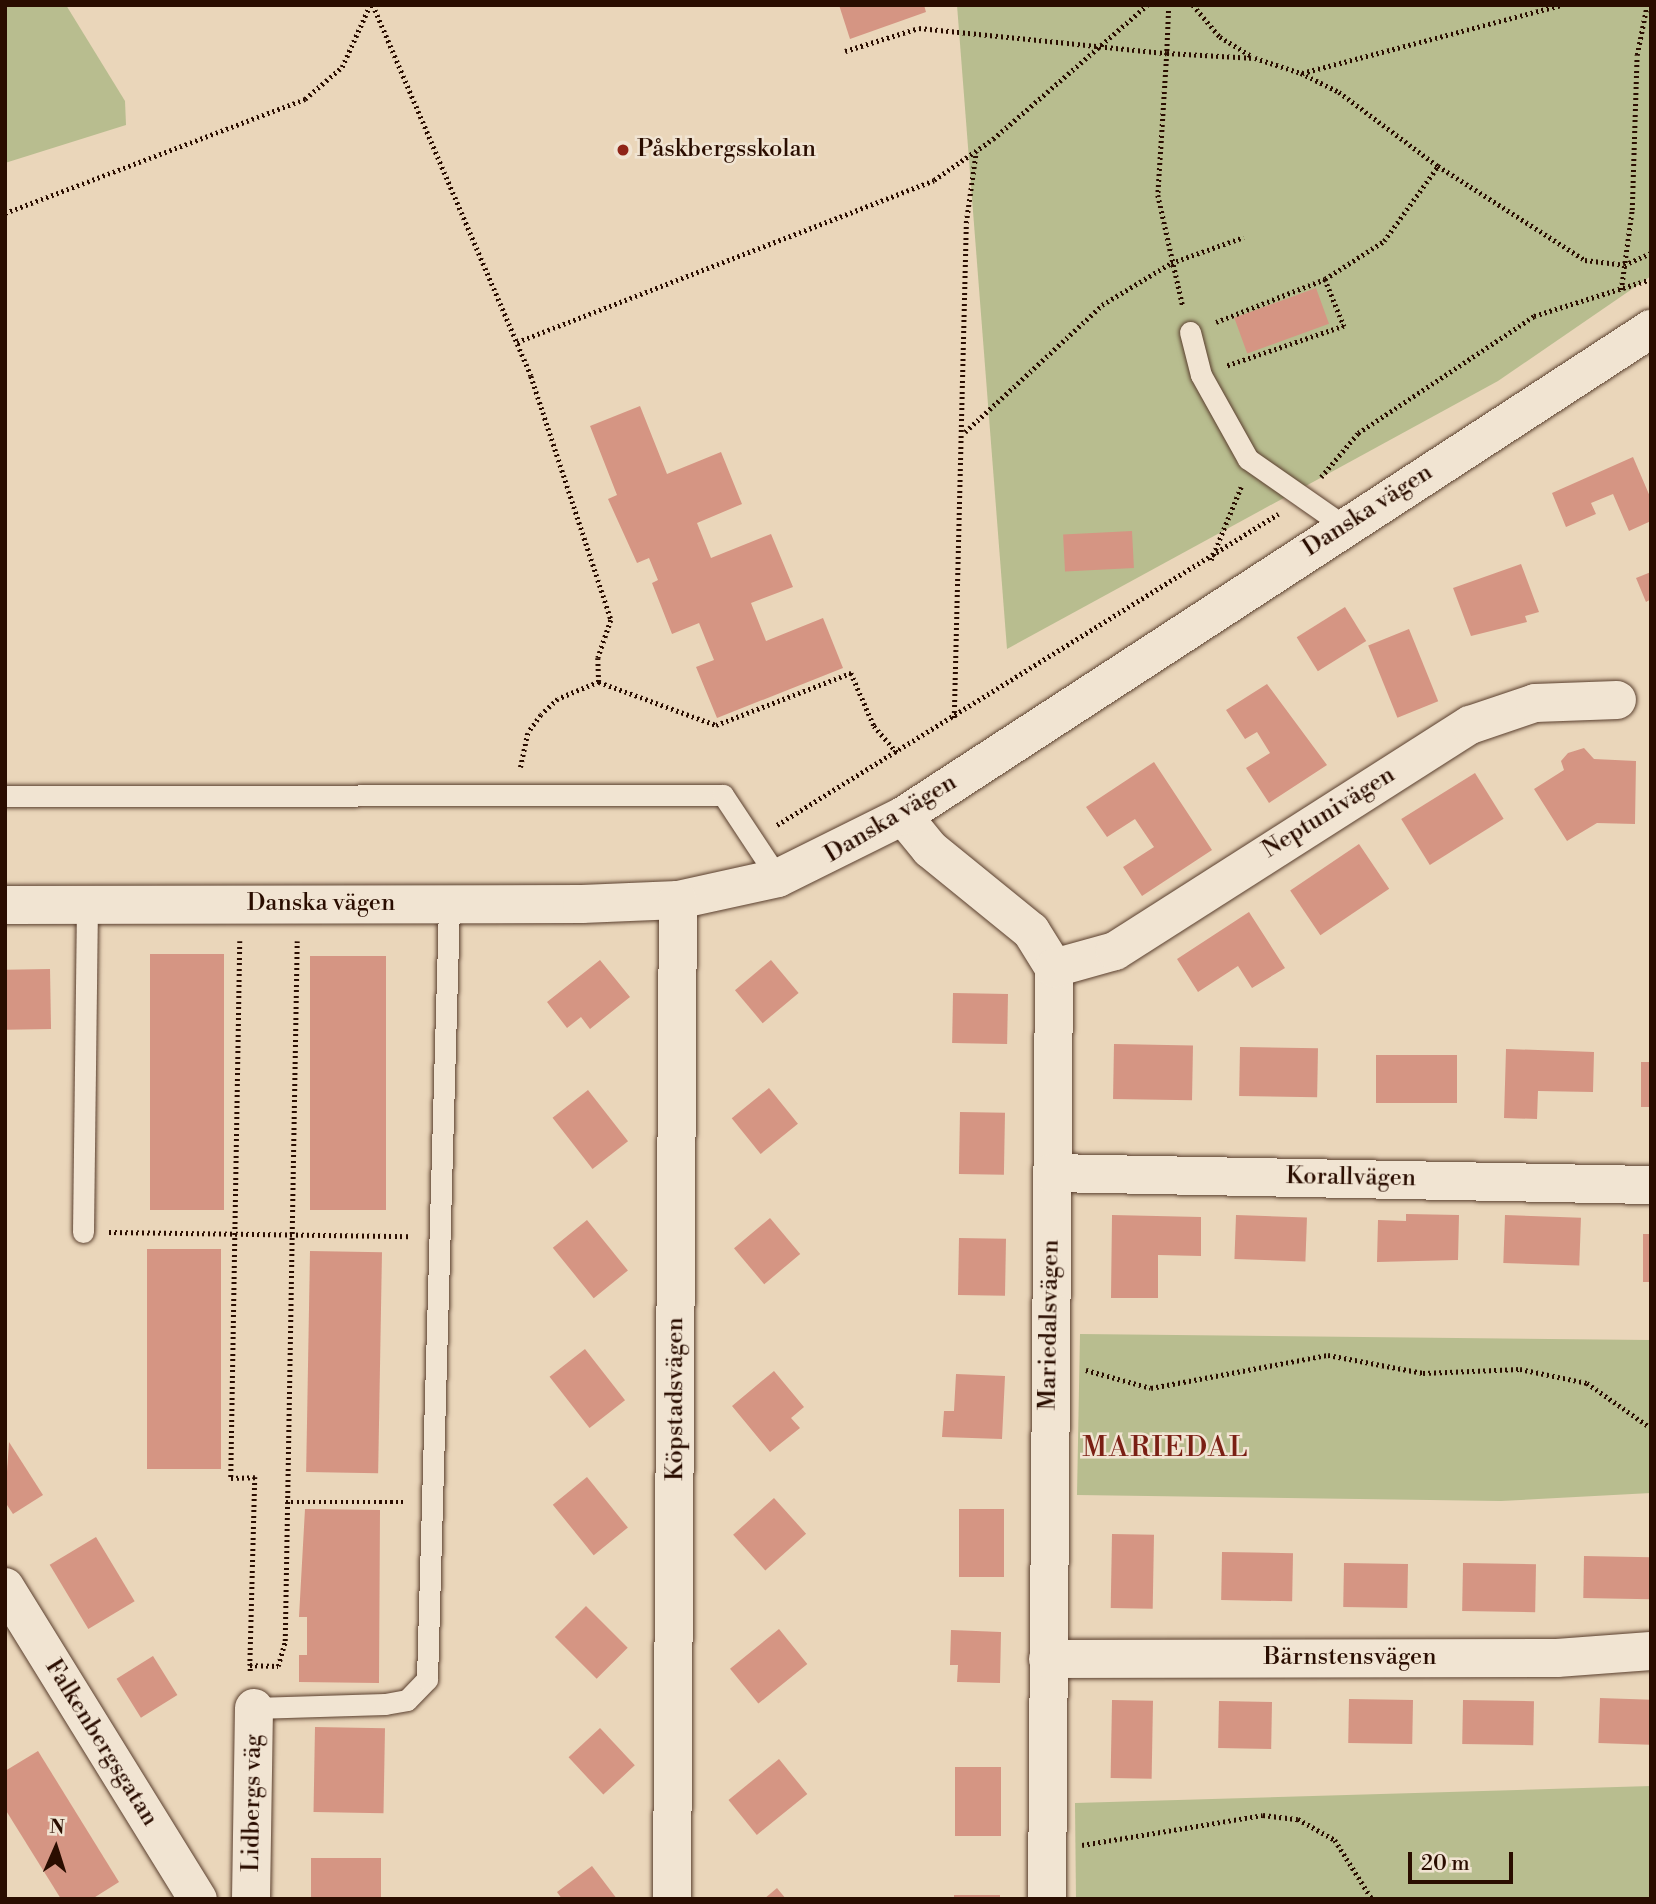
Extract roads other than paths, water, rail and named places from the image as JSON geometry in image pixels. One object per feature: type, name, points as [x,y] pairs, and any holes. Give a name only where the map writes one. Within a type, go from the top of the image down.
[{"type":"street","name":"Danska vägen","points":[[5,905],[449,904],[678,900],[778,878],[903,816],[1344,526],[1651,329]]},
{"type":"street","name":"Neptunivägen","points":[[1054,968],[1115,951],[1469,725],[1535,703],[1617,700]]},
{"type":"street","points":[[903,816],[930,849],[1031,932],[1054,968]]},
{"type":"street","name":"Köpstadsvägen","points":[[672,1899],[678,900]]},
{"type":"street","name":"Mariedalsvägen","points":[[1046,1899],[1054,968]]},
{"type":"street","name":"Korallvägen","points":[[1052,1173],[1651,1185]]},
{"type":"street","name":"Falkenbergsgatan","points":[[5,1587],[198,1899]]},
{"type":"street","name":"Bärnstensvägen","points":[[1048,1659],[1557,1658],[1651,1651]]},
{"type":"street","name":"Lidbergs väg","points":[[251,1899],[254,1708]]},
{"type":"lane","points":[[1190,332],[1201,375],[1248,459],[1305,495],[1344,526]]},
{"type":"lane","points":[[5,796],[723,795],[778,878]]},
{"type":"lane","points":[[254,1708],[385,1704],[407,1700],[427,1679],[449,904]]},
{"type":"lane","points":[[83,1232],[87,905]]},
{"type":"place","name":"Påskbergsskolan","points":[[623,150]]},
{"type":"district","name":"MARIEDAL","points":[[1166,1448]]}]
